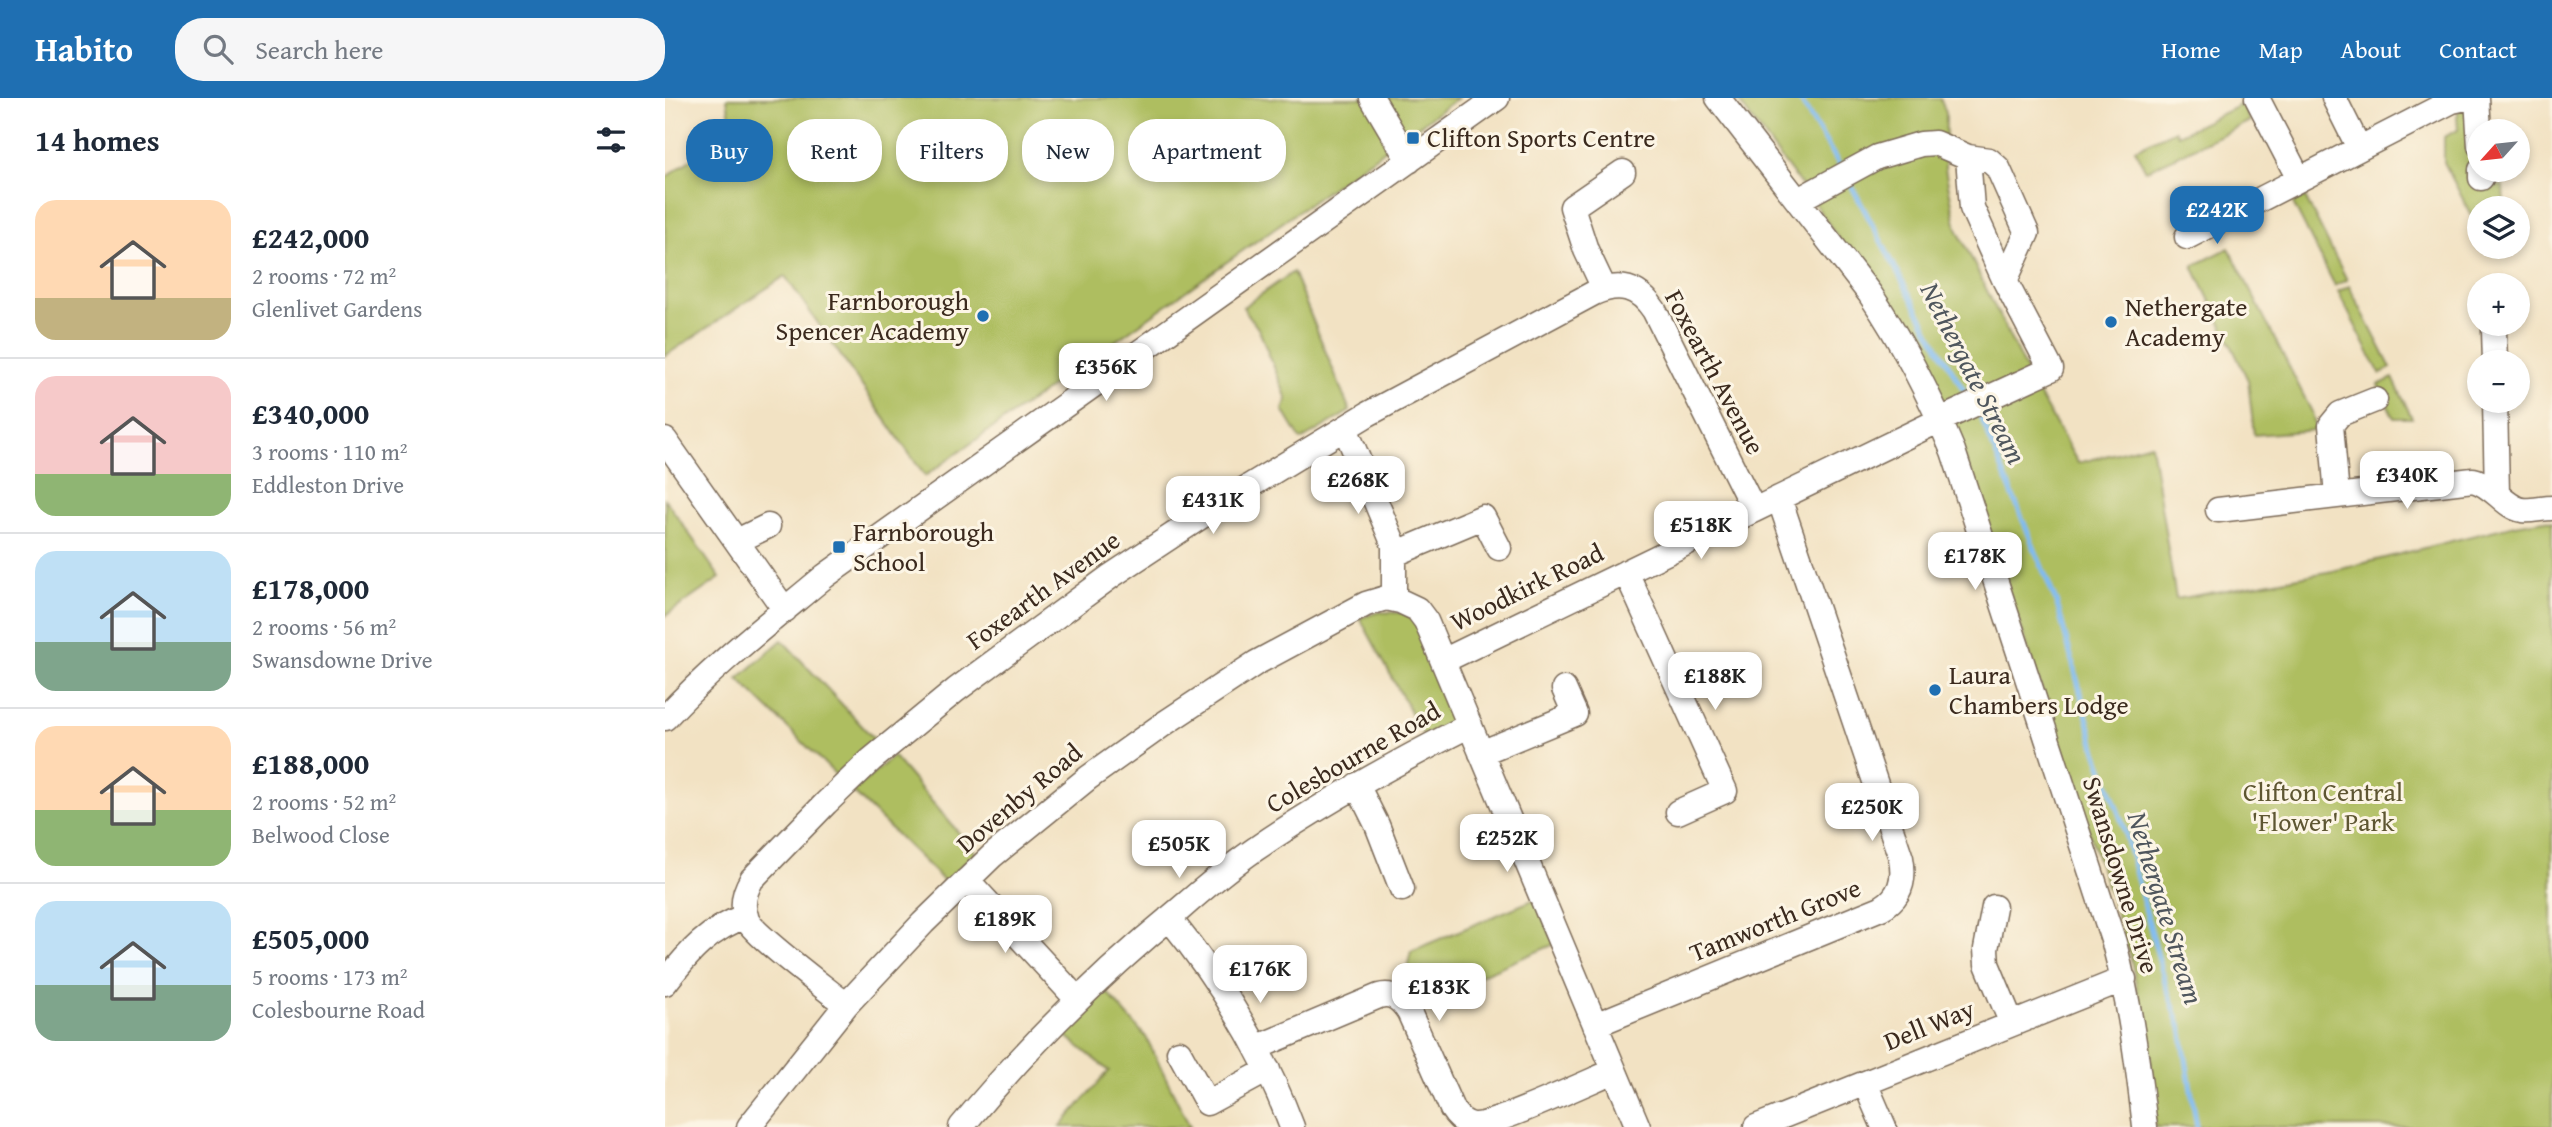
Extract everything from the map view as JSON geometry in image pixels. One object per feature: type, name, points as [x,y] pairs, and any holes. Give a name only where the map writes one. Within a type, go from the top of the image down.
[{"type":"street","points":[[1373,98],[1409,161]]},
{"type":"street","points":[[665,719],[697,685],[785,610],[888,530],[1497,98]]},
{"type":"street","name":"Swansdowne Drive","points":[[1718,98],[1887,319],[1918,373],[1953,451],[2114,943],[2137,1055],[2145,1127]]},
{"type":"street","points":[[2334,98],[2359,148]]},
{"type":"street","points":[[2197,240],[2299,179],[2359,148],[2443,118],[2452,101],[2466,98]]},
{"type":"street","points":[[2477,98],[2478,119]]},
{"type":"street","points":[[2250,100],[2299,179]]},
{"type":"street","points":[[1798,200],[1877,157],[1920,144],[1941,145],[1968,157],[1989,160],[1998,168],[2027,233],[2005,281]]},
{"type":"street","points":[[1968,157],[1972,208],[2005,281]]},
{"type":"street","points":[[1604,288],[1585,250],[1572,208],[1623,172]]},
{"type":"street","name":"Woodkirk Road","points":[[1443,661],[2051,369],[2005,281]]},
{"type":"street","name":"Foxearth Avenue","points":[[746,916],[744,897],[752,879],[871,760],[927,713],[1111,576],[1220,504],[1345,428],[1604,288],[1630,288],[1648,301],[1754,510]]},
{"type":"street","points":[[2337,496],[2331,425],[2340,414],[2375,400]]},
{"type":"street","points":[[2495,413],[2497,494]]},
{"type":"street","points":[[1345,428],[1391,534],[1395,554],[1394,599],[1406,603],[1422,615],[1638,1127]]},
{"type":"street","points":[[665,440],[785,610]]},
{"type":"street","points":[[2226,515],[2337,496],[2473,480],[2486,483],[2509,505],[2522,510],[2552,508]]},
{"type":"street","name":"Tamworth Grove","points":[[1595,1025],[1881,908],[1889,904],[1899,890],[1903,874],[1901,858],[1779,498]]},
{"type":"street","points":[[1395,554],[1483,517],[1499,548]]},
{"type":"street","points":[[737,541],[768,526]]},
{"type":"street","points":[[1626,572],[1725,791],[1678,812]]},
{"type":"street","name":"Dovenby Road","points":[[749,1127],[846,1004],[992,856],[1065,796],[1175,716],[1256,663],[1366,604],[1394,599]]},
{"type":"street","points":[[1481,753],[1575,714],[1564,689]]},
{"type":"street","name":"Colesbourne Road","points":[[961,1127],[1007,1073],[1077,999],[1169,918],[1252,851],[1357,785],[1470,725]]},
{"type":"street","points":[[1357,785],[1377,825],[1402,889]]},
{"type":"street","points":[[967,880],[1077,999]]},
{"type":"street","points":[[1994,907],[1986,949],[1987,964],[2012,1024]]},
{"type":"street","points":[[665,983],[701,940],[715,929],[746,916],[752,928],[846,1004]]},
{"type":"street","points":[[1169,918],[1210,969],[1258,1047],[1292,1127]]},
{"type":"street","name":"Dell Way","points":[[1756,1127],[2123,979]]},
{"type":"street","points":[[1258,1047],[1379,996],[1390,995],[1400,1000],[1409,1012],[1452,1109],[1458,1117],[1471,1125],[1494,1121],[1614,1071]]},
{"type":"street","points":[[1179,1052],[1207,1103],[1268,1070]]},
{"type":"street","points":[[1865,1083],[1884,1127]]},
{"type":"green space","name":"Farnborough Spencer Academy","points":[[1458,98],[925,476],[785,276],[665,356],[665,178],[686,163],[686,182],[773,182],[773,119],[730,119],[727,99]]},
{"type":"green space","name":"Clifton Central 'Flower' Park","points":[[1736,98],[1940,98],[1946,113],[1945,169],[1957,229],[2030,379],[2078,463],[2151,444],[2176,599],[2333,571],[2515,525],[2545,520],[2552,522],[2552,1127],[2155,1127],[2150,1051],[2130,955],[1949,411],[1928,369],[1815,204]]},
{"type":"green space","points":[[2242,104],[2250,121],[2146,171],[2135,149],[2175,130],[2178,135]]},
{"type":"green space","points":[[2472,105],[2472,119],[2467,119],[2467,182],[2473,182],[2473,185],[2503,186],[2503,196],[2467,196],[2467,207],[2444,162],[2444,137],[2458,130],[2460,106]]},
{"type":"green space","points":[[2305,197],[2347,280],[2335,286],[2293,203]]},
{"type":"green space","points":[[2229,248],[2312,412],[2316,430],[2254,435],[2248,380],[2193,266]]},
{"type":"green space","points":[[1293,272],[1350,411],[1301,440],[1283,410],[1287,399],[1259,330],[1243,307]]},
{"type":"green space","points":[[2349,286],[2391,368],[2380,374],[2338,292]]},
{"type":"green space","points":[[2393,378],[2412,418],[2394,418],[2378,385]]},
{"type":"green space","points":[[665,499],[720,578],[665,616]]},
{"type":"green space","points":[[1379,612],[1403,613],[1415,620],[1456,715],[1452,722],[1424,737],[1360,618]]},
{"type":"green space","points":[[782,640],[876,741],[836,775],[738,679]]},
{"type":"green space","points":[[893,756],[976,853],[945,882],[853,792]]},
{"type":"green space","points":[[1535,899],[1555,944],[1422,1000],[1405,977],[1411,951]]},
{"type":"green space","points":[[1104,989],[1146,1037],[1190,1127],[1060,1127],[1109,1071],[1059,1030]]},
{"type":"waterway","name":"Nethergate Stream","points":[[1799,98],[1842,169]]},
{"type":"waterway","name":"Nethergate Stream","points":[[1849,181],[1930,333],[1969,399]]},
{"type":"waterway","name":"Nethergate Stream","points":[[1976,410],[2057,604],[2096,751],[2122,822],[2166,986],[2181,1028],[2197,1127]]},
{"type":"place","name":"Clifton Sports Centre","points":[[1413,138]]},
{"type":"place","name":"Farnborough Spencer Academy","points":[[983,316]]},
{"type":"place","name":"Nethergate Academy","points":[[2111,322]]},
{"type":"place","name":"Farnborough School","points":[[839,547]]},
{"type":"place","name":"Laura Chambers Lodge","points":[[1935,690]]}]
